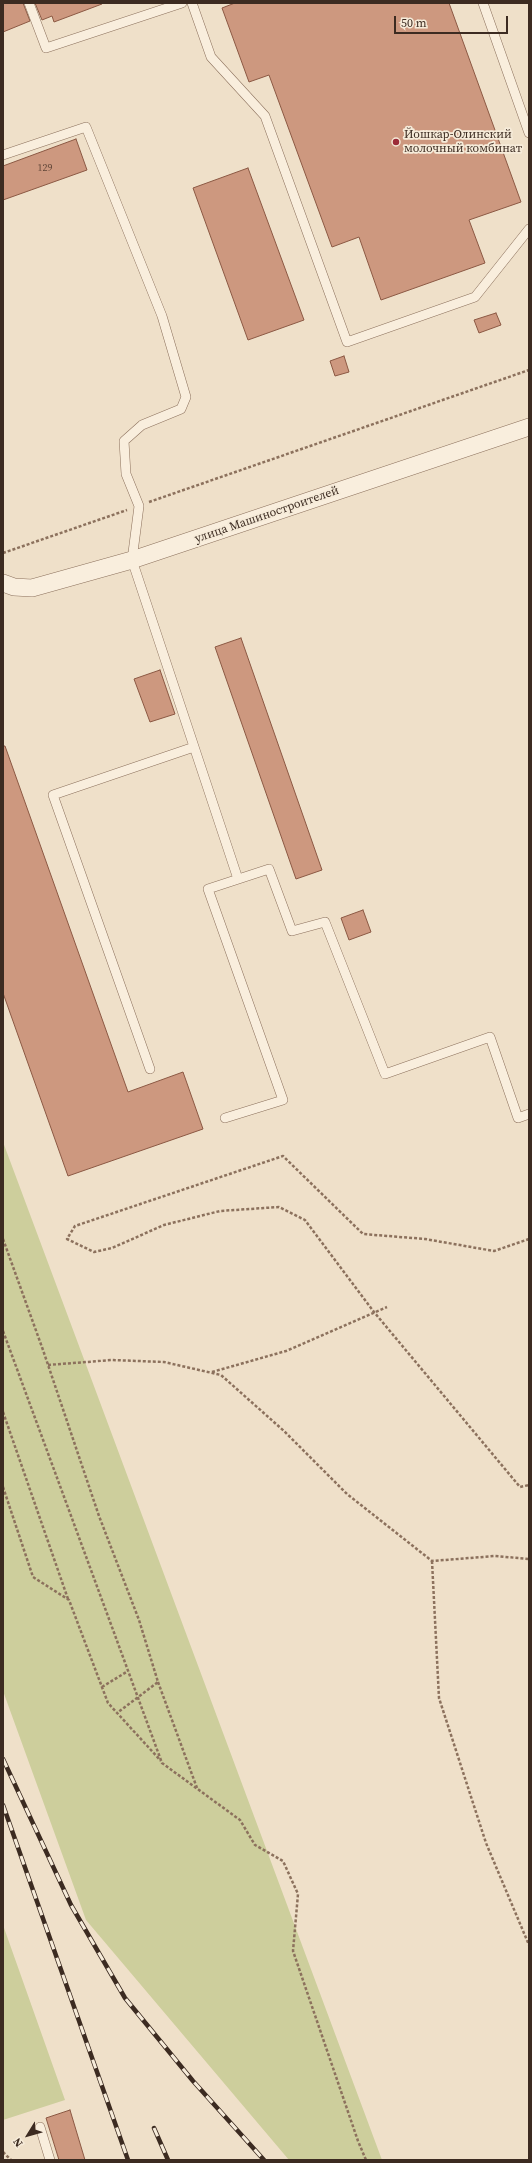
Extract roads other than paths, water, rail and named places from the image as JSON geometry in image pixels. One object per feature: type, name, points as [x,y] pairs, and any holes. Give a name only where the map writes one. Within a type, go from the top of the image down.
[{"type":"street","name":"улица Машиностроителей","points":[[3,583],[14,587],[32,588],[132,560],[529,427]]},
{"type":"lane","points":[[29,3],[46,48],[182,3]]},
{"type":"lane","points":[[192,3],[211,57],[265,116],[347,342],[475,297],[529,229]]},
{"type":"lane","points":[[483,3],[529,133]]},
{"type":"lane","points":[[3,155],[86,127],[162,316],[186,397],[181,409],[142,425],[124,441],[126,474],[139,506],[132,560],[238,879]]},
{"type":"lane","points":[[150,1069],[53,795],[194,747]]},
{"type":"lane","points":[[225,1118],[283,1100],[208,889],[269,869],[292,931],[324,922],[385,1074],[490,1038],[518,1118],[529,1114]]},
{"type":"lane","points":[[40,2127],[50,2160]]},
{"type":"railway","points":[[3,1759],[71,1905],[125,1998],[193,2081],[264,2160]]},
{"type":"railway","points":[[3,1805],[128,2160]]},
{"type":"railway","points":[[154,2128],[168,2160]]},
{"type":"place","name":"Йошкар-Олинский молочный комбинат","points":[[396,142]]}]
